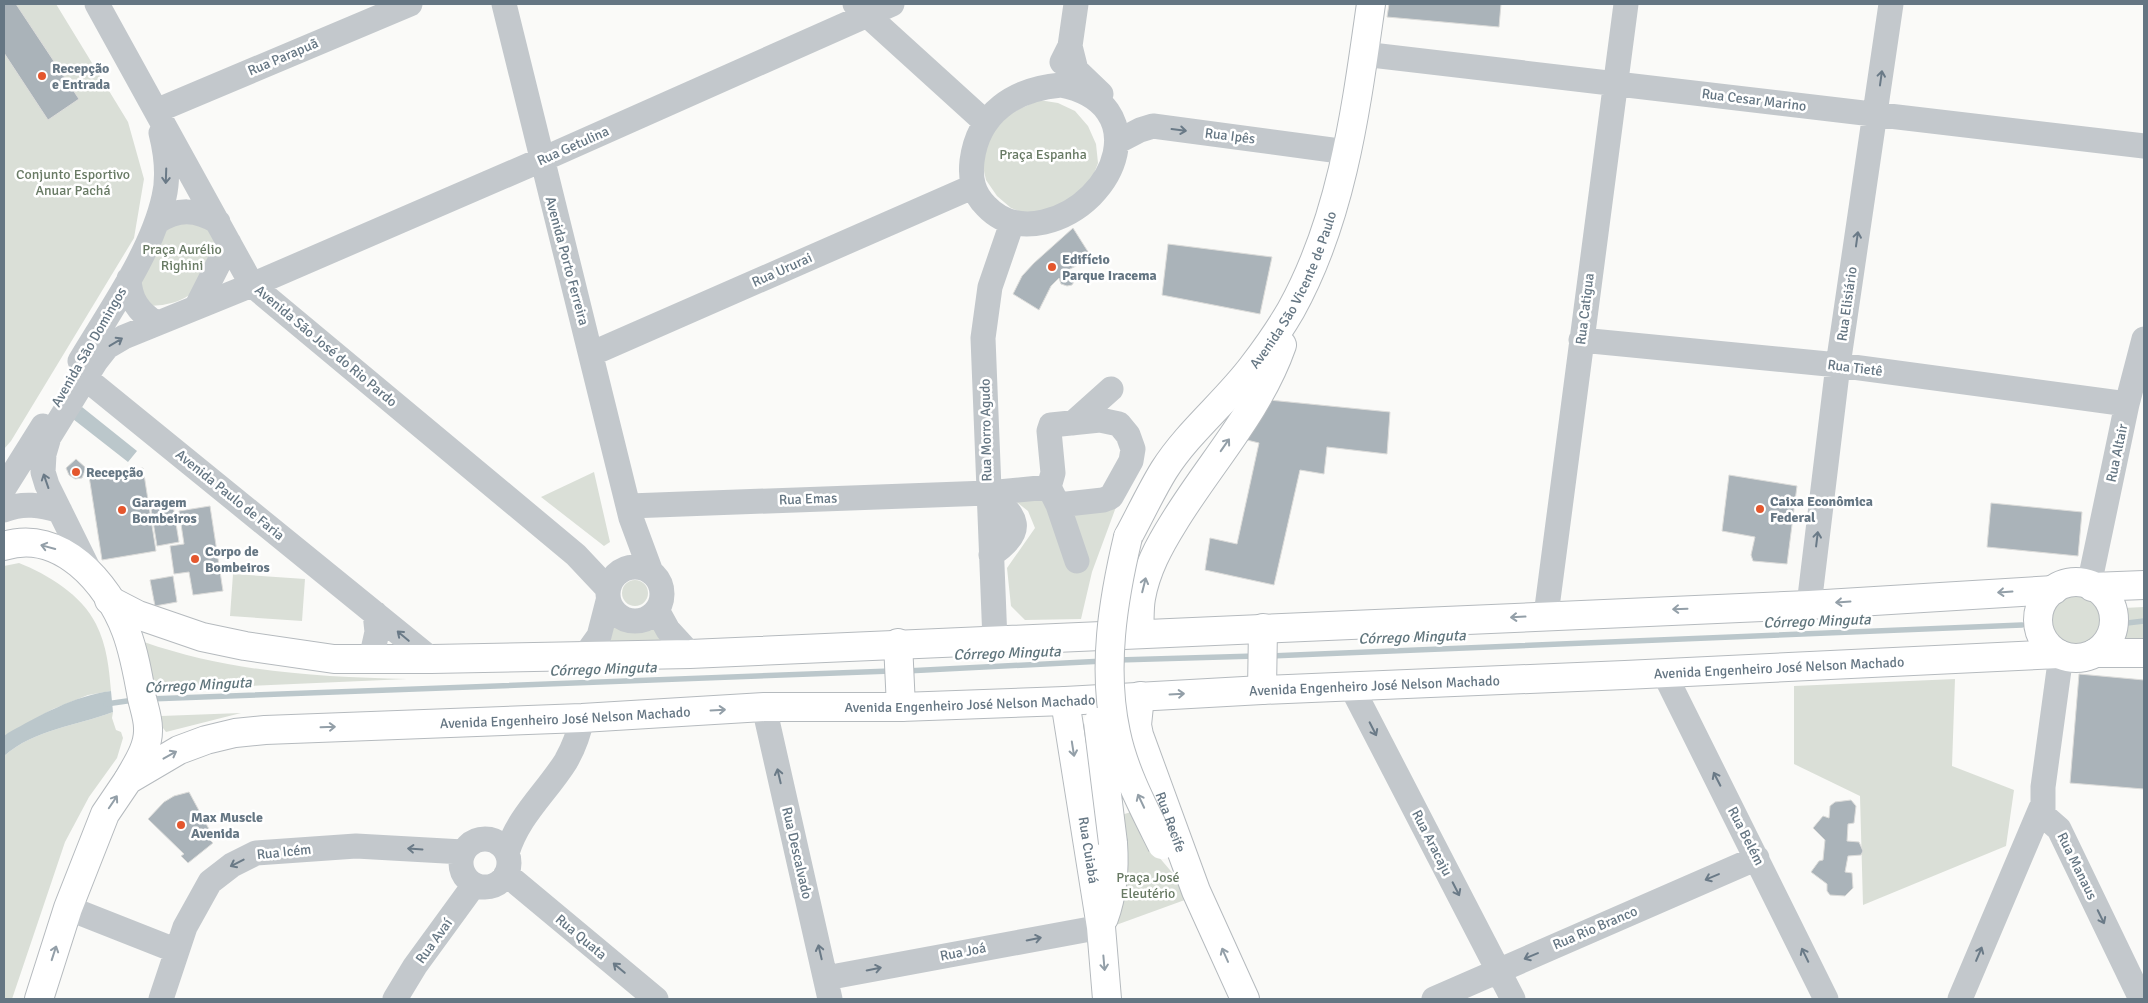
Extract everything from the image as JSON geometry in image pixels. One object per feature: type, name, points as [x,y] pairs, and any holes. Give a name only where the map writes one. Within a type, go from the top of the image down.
[{"type":"main road","name":"Avenida São Vicente de Paulo","points":[[1101,927],[1113,887],[1115,867],[1095,696],[1095,632],[1100,605],[1109,578],[1128,537],[1164,469],[1216,405],[1252,368],[1290,311],[1308,275],[1332,212],[1347,152],[1371,4]]},
{"type":"main road","points":[[1139,633],[1140,600],[1146,576],[1159,547],[1186,502],[1262,390],[1277,360],[1290,311]]},
{"type":"main road","name":"Avenida São Vicente de Paulo","points":[[1128,537],[1114,606],[1111,704],[1116,734],[1126,769],[1162,845],[1196,891]]},
{"type":"main road","name":"Avenida Engenheiro José Nelson Machado","points":[[4,546],[26,542],[59,550],[90,572],[109,600],[138,615],[202,637],[298,656],[334,659],[430,660],[690,654],[899,673],[1065,701],[1140,696],[1263,658],[1546,616],[1809,604],[2080,582],[2144,585]]},
{"type":"main road","points":[[2080,582],[2104,596],[2109,603],[2113,623],[2107,641],[2070,658],[2046,643],[2038,625],[2041,605],[2080,582]]},
{"type":"main road","points":[[109,600],[125,628],[136,666],[148,728],[145,749],[128,780]]},
{"type":"main road","name":"Avenida Engenheiro José Nelson Machado","points":[[39,999],[68,908],[105,814],[128,780],[179,750],[206,740],[235,733],[265,730],[582,718],[764,707],[899,673],[994,641],[1139,633],[1263,658],[1350,686],[2070,658],[2144,653]]},
{"type":"main road","name":"Rua Recife","points":[[1140,696],[1137,725],[1139,735],[1196,891],[1245,999]]},
{"type":"main road","name":"Rua Cuiabá","points":[[1065,701],[1101,927],[1107,999]]},
{"type":"street","name":"Avenida São José do Rio Pardo","points":[[97,4],[252,285],[576,555],[622,581]]},
{"type":"street","name":"Rua Parapuã","points":[[156,111],[410,4]]},
{"type":"street","name":"Avenida Porto Ferreira","points":[[504,4],[541,160],[592,354],[630,512],[622,581]]},
{"type":"street","name":"Rua Getulina","points":[[252,285],[541,160],[861,9],[892,4]]},
{"type":"street","points":[[1076,4],[1070,46],[1072,61],[1082,78],[1128,116],[1153,126]]},
{"type":"street","name":"Rua Catigua","points":[[1546,616],[1626,4]]},
{"type":"street","name":"Rua Elisiário","points":[[1809,604],[1838,365],[1891,4]]},
{"type":"street","points":[[861,9],[985,122]]},
{"type":"street","points":[[1042,86],[1061,85],[1078,88],[1108,111],[1116,126],[1115,158],[1098,192],[1085,203],[1060,218],[1026,225],[1012,223],[990,210],[972,186],[973,152],[976,138],[985,122],[1000,106],[1042,86],[1054,74],[1070,46]]},
{"type":"street","name":"Rua Cesar Marino","points":[[1364,54],[1615,82],[1875,116],[2144,146]]},
{"type":"street","name":"Avenida São Domingos","points":[[4,488],[21,465],[129,279],[157,222],[164,196],[166,175],[165,149],[156,111]]},
{"type":"street","name":"Rua Ipês","points":[[1117,142],[1140,130],[1153,126],[1347,152]]},
{"type":"street","name":"Rua Ururai","points":[[592,354],[972,186]]},
{"type":"street","points":[[157,222],[168,215],[181,211],[194,211],[207,215],[223,233],[197,306]]},
{"type":"street","name":"Rua Morro Agudo","points":[[994,641],[983,338],[984,315],[990,287],[1012,223]]},
{"type":"street","points":[[129,279],[132,297],[136,305],[141,312],[156,323]]},
{"type":"street","name":"Avenida São Domingos","points":[[90,572],[43,472],[44,454],[49,437],[84,378],[107,346],[156,323],[252,285]]},
{"type":"street","name":"Rua Altair","points":[[2080,582],[2144,339]]},
{"type":"street","name":"Rua Tietê","points":[[1581,340],[1838,365],[2128,404]]},
{"type":"street","name":"Avenida Paulo de Faria","points":[[84,378],[375,613],[430,660]]},
{"type":"street","points":[[1073,423],[1112,389]]},
{"type":"street","points":[[1054,496],[1103,500],[1111,496],[1131,461],[1133,449],[1128,435],[1119,424],[1100,420],[1051,425],[1049,431],[1054,496],[1077,561]]},
{"type":"street","name":"Rua Emas","points":[[630,512],[988,493],[1054,496]]},
{"type":"street","points":[[4,510],[27,504],[44,506],[60,511]]},
{"type":"street","points":[[657,578],[662,594],[657,610],[649,617],[640,621],[629,621],[620,617],[613,610],[622,581],[657,578]]},
{"type":"street","points":[[584,657],[599,636],[622,581]]},
{"type":"street","points":[[657,610],[668,630],[690,654]]},
{"type":"street","points":[[371,659],[377,632],[375,613]]},
{"type":"street","name":"Rua Manaus","points":[[2070,658],[2044,787],[2045,825],[2142,999]]},
{"type":"street","name":"Rua Belém","points":[[1664,673],[1826,999]]},
{"type":"street","name":"Rua Aracaju","points":[[1350,686],[1512,999]]},
{"type":"street","name":"Rua Descalvado","points":[[764,707],[828,989]]},
{"type":"street","points":[[504,850],[475,841],[464,852],[461,862],[462,871],[467,879],[474,885],[492,886],[504,850],[564,763],[572,749],[582,718]]},
{"type":"street","points":[[1960,999],[2045,825]]},
{"type":"street","name":"Rua Icém","points":[[161,999],[185,927],[210,882],[232,864],[256,853],[356,846],[464,852]]},
{"type":"street","name":"Rua Quata","points":[[504,850],[656,999]]},
{"type":"street","name":"Rua Rio Branco","points":[[1434,999],[1757,858]]},
{"type":"street","name":"Rua Avaí","points":[[395,999],[416,966],[474,885]]},
{"type":"street","points":[[68,908],[177,951]]},
{"type":"street","name":"Rua Joá","points":[[828,989],[1101,927]]},
{"type":"green space","name":"Conjunto Esportivo Anuar Pachá","points":[[4,4],[56,4],[128,122],[144,179],[134,238],[11,441],[4,449]]},
{"type":"green space","name":"Praça Espanha","points":[[1039,100],[1058,103],[1075,111],[1088,126],[1096,144],[1098,163],[1092,179],[1059,211],[1029,215],[1011,208],[997,196],[986,180],[982,162],[984,143],[1009,114]]},
{"type":"green space","name":"Praça Aurélio Righini","points":[[180,218],[221,234],[209,266],[195,291],[189,295],[167,304],[145,305],[139,286],[169,225]]},
{"type":"green space","points":[[594,472],[610,542],[604,546],[541,497]]},
{"type":"green space","points":[[1009,496],[1036,496],[1071,512],[1116,507],[1092,572],[1081,619],[1025,620],[1011,606],[1007,568],[1035,528],[1028,511]]},
{"type":"green space","points":[[19,563],[52,579],[73,595],[90,614],[100,632],[105,649],[111,691],[88,695],[53,709],[4,736],[4,566]]},
{"type":"green space","points":[[233,574],[305,579],[302,621],[230,616]]},
{"type":"green space","points":[[635,580],[644,584],[648,593],[644,602],[635,606],[626,602],[622,593],[626,584]]},
{"type":"green space","points":[[2069,593],[2079,593],[2093,600],[2100,614],[2100,624],[2093,638],[2079,645],[2069,645],[2059,641],[2052,634],[2048,624],[2048,614],[2052,604],[2059,597]]},
{"type":"green space","points":[[2144,607],[2144,644],[2125,645],[2123,608]]},
{"type":"green space","points":[[653,620],[667,642],[606,646],[612,626],[639,627]]},
{"type":"green space","points":[[144,642],[209,660],[274,671],[340,677],[407,679],[157,690],[152,687]]},
{"type":"green space","points":[[1955,679],[1952,766],[2014,790],[2006,846],[1863,905],[1860,796],[1794,764],[1794,686]]},
{"type":"green space","points":[[113,712],[112,718],[116,730],[121,732],[123,738],[117,758],[89,797],[65,842],[12,999],[4,999],[4,756],[16,747],[42,734]]},
{"type":"green space","points":[[241,713],[166,732],[163,728],[161,716]]},
{"type":"green space","name":"Praça José Eleutério","points":[[1131,812],[1158,856],[1193,897],[1116,925],[1122,870],[1118,816]]},
{"type":"shaded area","points":[[82,407],[137,451],[128,462],[73,419]]},
{"type":"shaded area","points":[[111,691],[113,712],[42,734],[16,747],[4,756],[4,736],[8,733],[70,702]]},
{"type":"building","name":"Recepção e Entrada","points":[[6,4],[16,4],[79,99],[48,120],[4,53],[4,6]]},
{"type":"building","points":[[1389,4],[1501,4],[1499,27],[1387,17]]},
{"type":"building","name":"Edifício Parque Iracema","points":[[1073,228],[1092,258],[1068,270],[1075,280],[1072,285],[1061,284],[1059,278],[1051,286],[1039,310],[1013,294],[1022,276]]},
{"type":"building","points":[[1168,244],[1272,257],[1260,314],[1162,295]]},
{"type":"building","points":[[1269,400],[1390,412],[1387,454],[1327,447],[1324,474],[1300,470],[1274,585],[1205,570],[1210,538],[1237,544],[1259,443],[1247,440]]},
{"type":"building","name":"Recepção","points":[[76,459],[86,468],[82,478],[75,479],[69,475],[66,468]]},
{"type":"building","name":"Garagem Bombeiros","points":[[143,468],[156,551],[102,560],[89,476]]},
{"type":"building","name":"Caixa Econômica Federal","points":[[1729,475],[1797,486],[1787,564],[1753,561],[1751,555],[1755,537],[1722,531]]},
{"type":"building","points":[[1991,503],[2082,512],[2078,556],[1987,547]]},
{"type":"building","points":[[173,505],[179,542],[157,546],[151,509]]},
{"type":"building","name":"Corpo de Bombeiros","points":[[210,506],[223,591],[193,595],[189,572],[174,574],[170,546],[184,544],[179,511]]},
{"type":"building","points":[[173,576],[177,602],[155,606],[150,580]]},
{"type":"building","points":[[2079,674],[2144,680],[2144,789],[2070,783]]},
{"type":"building","name":"Max Muscle Avenida","points":[[189,792],[210,831],[205,835],[213,843],[188,863],[181,856],[184,854],[148,819],[164,802],[174,796]]},
{"type":"building","points":[[1851,800],[1856,806],[1854,823],[1848,824],[1847,841],[1859,842],[1863,851],[1861,855],[1848,856],[1845,872],[1852,873],[1853,888],[1845,896],[1830,895],[1827,891],[1827,884],[1811,872],[1819,861],[1823,860],[1825,840],[1813,828],[1823,816],[1829,818],[1830,806],[1835,802]]},
{"type":"waterway","name":"Córrego Minguta","points":[[2127,623],[2144,621]]},
{"type":"waterway","name":"Córrego Minguta","points":[[1270,656],[2022,625]]},
{"type":"waterway","name":"Córrego Minguta","points":[[1118,660],[1256,656]]},
{"type":"waterway","name":"Córrego Minguta","points":[[906,671],[1104,661]]},
{"type":"waterway","name":"Córrego Minguta","points":[[149,699],[891,671]]},
{"type":"waterway","name":"Córrego Minguta","points":[[106,704],[134,700]]},
{"type":"place","name":"Recepção e Entrada","points":[[42,76]]},
{"type":"place","name":"Edifício Parque Iracema","points":[[1052,267]]},
{"type":"place","name":"Recepção","points":[[76,472]]},
{"type":"place","name":"Caixa Econômica Federal","points":[[1760,509]]},
{"type":"place","name":"Garagem Bombeiros","points":[[122,510]]},
{"type":"place","name":"Corpo de Bombeiros","points":[[195,559]]},
{"type":"place","name":"Max Muscle Avenida","points":[[181,825]]}]
